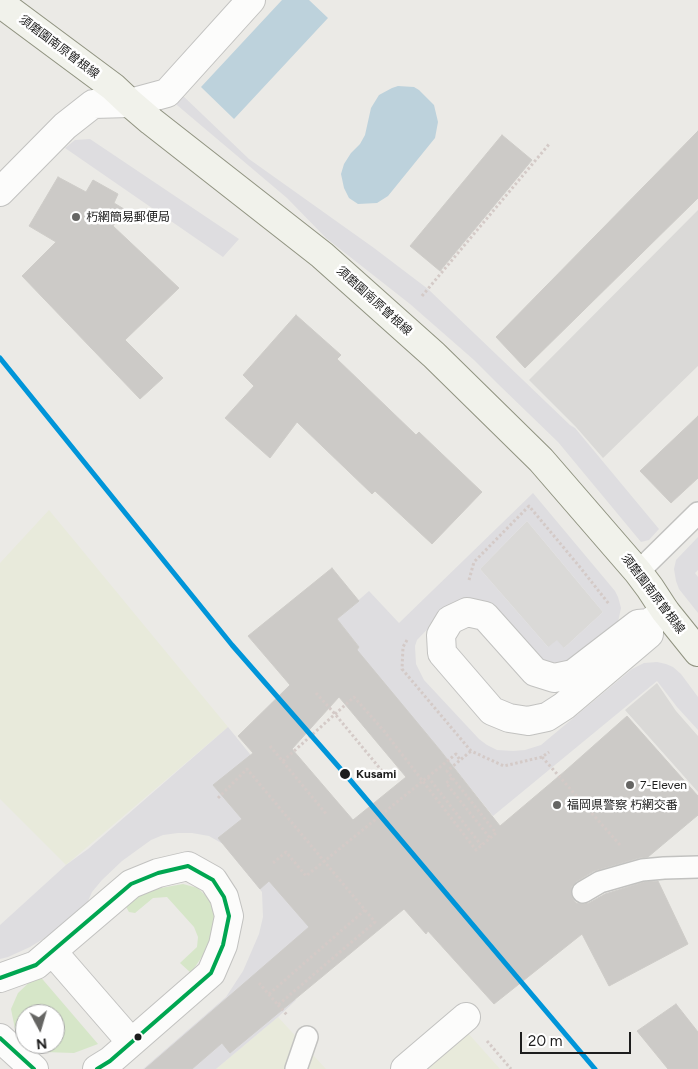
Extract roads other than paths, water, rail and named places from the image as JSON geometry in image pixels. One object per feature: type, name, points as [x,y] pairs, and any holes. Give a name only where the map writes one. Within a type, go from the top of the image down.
[{"type":"main road","name":"須磨園南原曽根線","points":[[0,3],[113,87],[130,103],[322,255],[434,356],[541,460],[650,588],[657,617],[698,652]]},
{"type":"street","points":[[0,192],[65,126],[92,104],[130,103],[167,93],[251,0]]},
{"type":"street","points":[[467,612],[485,616],[535,672],[554,678],[573,674],[638,624],[657,617],[649,634],[564,706],[547,717],[528,720],[509,718],[492,711],[442,653],[441,635],[450,620],[467,612]]},
{"type":"street","points":[[0,978],[36,965],[131,884],[158,873],[188,866],[213,880],[224,897],[229,916],[223,945],[211,973],[110,1061],[97,1069]]},
{"type":"street","points":[[52,951],[131,1042]]},
{"type":"street","points":[[405,1069],[466,1017]]},
{"type":"street","points":[[0,1038],[34,1069]]},
{"type":"lane","points":[[638,572],[698,513]]},
{"type":"lane","points":[[583,892],[600,882],[642,870],[698,867]]},
{"type":"lane","points":[[296,1069],[307,1037]]},
{"type":"water","points":[[282,0],[309,0],[328,18],[234,119],[201,87]]},
{"type":"water","points":[[398,86],[414,87],[434,105],[438,122],[435,138],[388,196],[377,203],[358,204],[349,198],[344,188],[341,174],[344,164],[365,135],[371,108],[379,95]]},
{"type":"place","name":"朽網簡易郵便局","points":[[76,217]]},
{"type":"place","name":"Kusami","points":[[345,774]]},
{"type":"place","name":"7-Eleven","points":[[630,785]]},
{"type":"place","name":"福岡県警察 朽網交番","points":[[557,805]]}]
